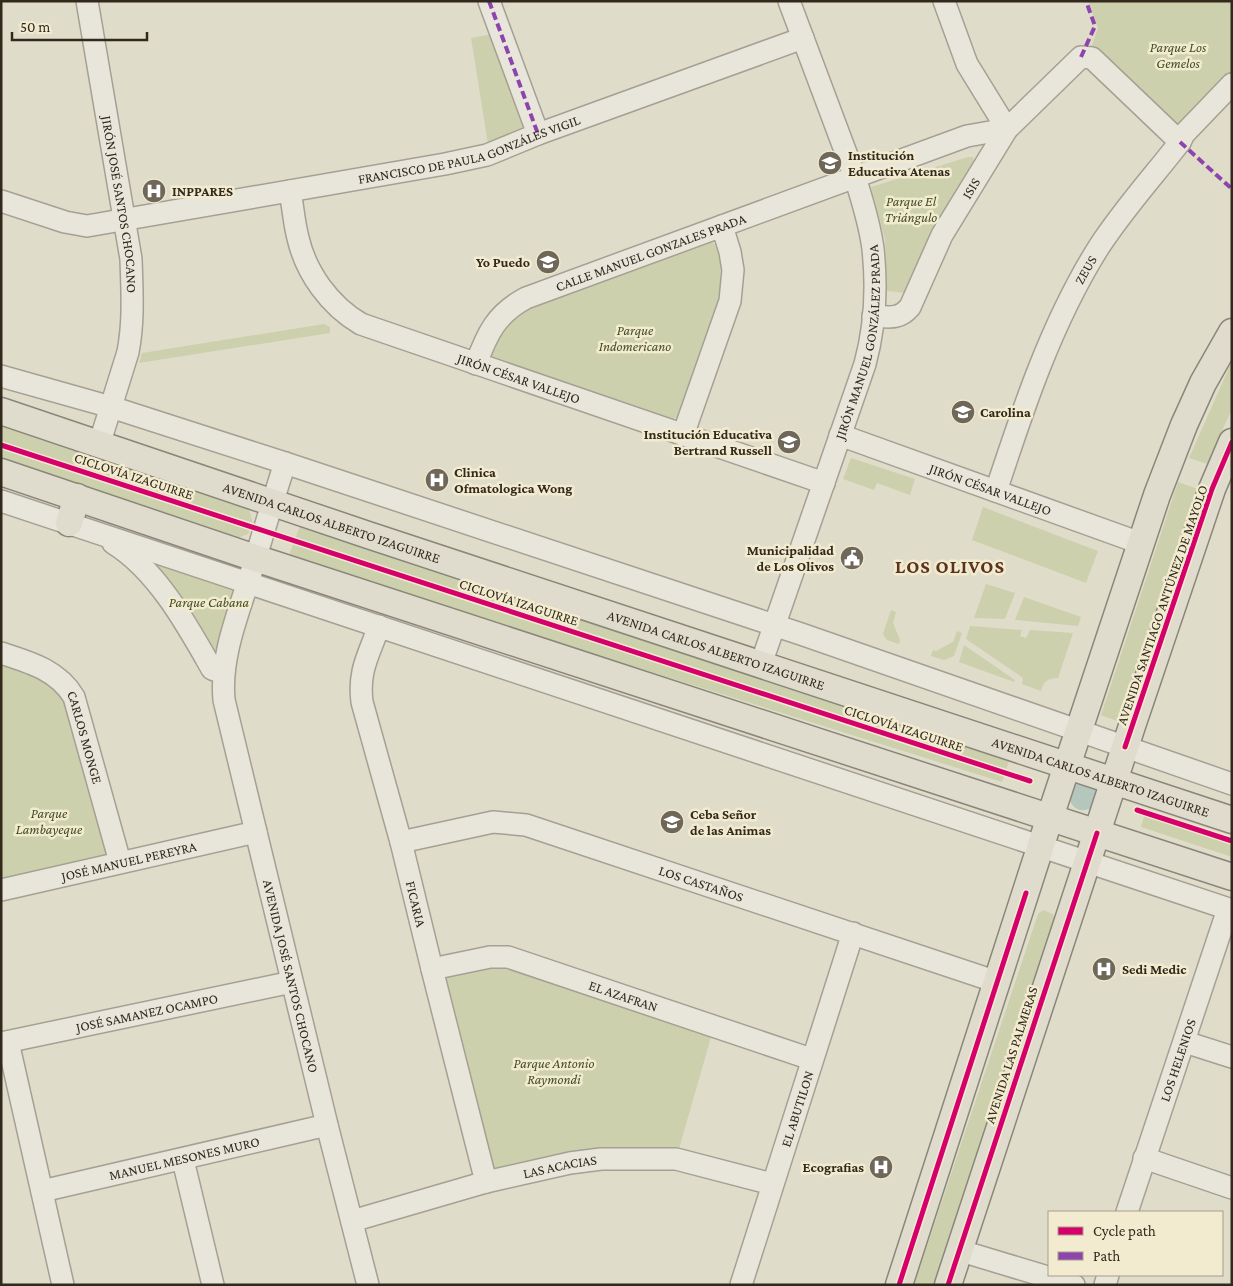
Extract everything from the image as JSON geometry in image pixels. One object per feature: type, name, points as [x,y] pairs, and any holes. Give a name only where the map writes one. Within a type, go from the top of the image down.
[{"type":"main road","points":[[899,1285],[1140,543],[1184,425],[1203,383],[1232,332]]},
{"type":"main road","name":"AVENIDA CARLOS ALBERTO IZAGUIRRE","points":[[1,411],[272,503],[1232,820]]},
{"type":"main road","name":"AVENIDA SANTIAGO ANTÚNEZ DE MAYOLO","points":[[1114,782],[1212,489],[1232,442]]},
{"type":"main road","points":[[1,472],[255,558],[1232,877]]},
{"type":"main road","points":[[69,523],[77,497]]},
{"type":"main road","name":"AVENIDA LAS PALMERAS","points":[[948,1285],[1114,782]]},
{"type":"street","name":"JIRÓN JOSÉ SANTOS CHOCANO","points":[[87,1],[131,259],[132,328],[128,352],[99,445]]},
{"type":"street","points":[[489,1],[538,134]]},
{"type":"street","name":"JIRÓN MANUEL GONZÁLEZ PRADA","points":[[760,664],[865,364],[872,335],[873,316],[872,248],[855,177],[789,1]]},
{"type":"street","points":[[944,1],[968,64],[1007,130]]},
{"type":"street","name":"FRANCISCO DE PAULA GONZÁLES VIGIL","points":[[1,200],[80,226],[290,192],[445,164],[487,155],[538,134],[803,38]]},
{"type":"street","name":"ISIS","points":[[873,316],[896,317],[904,314],[910,307],[942,235],[1007,130],[1081,57],[1092,58],[1180,142]]},
{"type":"street","name":"ZEUS","points":[[996,491],[1047,347],[1077,286],[1113,225],[1180,142],[1184,134],[1232,84]]},
{"type":"street","name":"CALLE MANUEL GONZALES PRADA","points":[[476,364],[486,336],[492,327],[515,304],[535,295],[967,136],[1007,130]]},
{"type":"street","name":"JIRÓN CÉSAR VALLEJO","points":[[290,192],[298,238],[304,257],[323,290],[335,305],[347,316],[361,324],[824,483]]},
{"type":"street","points":[[683,435],[730,301],[732,270],[730,252],[722,226]]},
{"type":"street","points":[[1,376],[111,408],[285,463],[774,625],[1232,784]]},
{"type":"street","name":"JIRÓN CÉSAR VALLEJO","points":[[840,435],[1140,543]]},
{"type":"street","name":"AVENIDA JOSÉ SANTOS CHOCANO","points":[[285,463],[247,583],[224,665],[222,678],[224,700],[327,1125],[368,1285]]},
{"type":"street","points":[[1,501],[1230,909]]},
{"type":"street","points":[[94,532],[128,554],[154,580],[184,620],[212,668],[218,670],[224,665]]},
{"type":"street","name":"FICARIA","points":[[379,626],[362,673],[361,694],[364,710],[401,842],[486,1182]]},
{"type":"street","name":"CARLOS MONGE","points":[[1,653],[48,671],[65,684],[74,697],[120,862]]},
{"type":"street","name":"LOS CASTAÑOS","points":[[401,842],[493,822],[526,825],[997,982]]},
{"type":"street","name":"JOSÉ MANUEL PEREYRA","points":[[1,890],[256,832]]},
{"type":"street","name":"LOS HELENIOS","points":[[1127,1211],[1230,909]]},
{"type":"street","name":"EL ABUTILON","points":[[741,1285],[811,1059],[853,933]]},
{"type":"street","name":"EL AZAFRAN","points":[[432,969],[490,957],[508,957],[811,1059]]},
{"type":"street","name":"JOSÉ SAMANEZ OCAMPO","points":[[5,1042],[292,982]]},
{"type":"street","points":[[5,1042],[64,1285]]},
{"type":"street","points":[[1185,1042],[1232,1057]]},
{"type":"street","name":"MANUEL MESONES MURO","points":[[42,1191],[183,1160],[327,1125]]},
{"type":"street","points":[[1144,1158],[1232,1188]]},
{"type":"street","name":"LAS ACACIAS","points":[[352,1221],[486,1182],[570,1163],[601,1159],[676,1160],[772,1184]]},
{"type":"street","points":[[183,1160],[213,1285]]},
{"type":"street","points":[[958,1250],[1074,1285]]},
{"type":"green space","name":"Parque Los Gemelos","points":[[1088,1],[1232,1],[1232,78],[1185,125],[1176,125],[1091,48],[1098,28]]},
{"type":"green space","points":[[492,34],[523,125],[522,129],[488,144],[471,38]]},
{"type":"green space","name":"Parque El Triángulo","points":[[973,157],[974,162],[906,293],[887,291],[885,239],[871,187]]},
{"type":"green space","name":"Parque Indomericano","points":[[706,240],[712,241],[716,247],[721,265],[719,304],[677,417],[671,420],[490,359],[488,352],[501,327],[537,302]]},
{"type":"green space","points":[[324,324],[330,327],[330,333],[139,363],[142,353]]},
{"type":"green space","points":[[1232,361],[1232,409],[1207,464],[1189,458]]},
{"type":"green space","points":[[1,426],[249,509],[253,524],[248,534],[235,539],[1,459]]},
{"type":"green space","points":[[851,458],[915,479],[910,495],[877,483],[874,490],[843,479]]},
{"type":"green space","points":[[1178,482],[1198,489],[1117,721],[1101,715]]},
{"type":"green space","points":[[983,507],[1098,551],[1086,583],[972,540]]},
{"type":"green space","points":[[300,526],[1010,758],[1002,782],[288,558]]},
{"type":"green space","name":"Parque Cabana","points":[[135,550],[233,588],[236,595],[215,659]]},
{"type":"green space","points":[[986,584],[1015,593],[1005,619],[974,618]]},
{"type":"green space","points":[[1024,597],[1081,617],[1078,626],[1015,620]]},
{"type":"green space","points":[[891,610],[896,612],[893,623],[900,640],[899,644],[887,640],[883,634]]},
{"type":"green space","points":[[970,626],[1022,630],[1020,636],[1026,638],[1030,630],[1073,633],[1058,678],[1047,681],[1041,691],[1022,684],[1023,678],[966,639]]},
{"type":"green space","points":[[957,631],[962,633],[954,656],[944,660],[931,656],[933,650],[936,651],[953,642]]},
{"type":"green space","points":[[964,645],[1015,680],[1014,682],[959,662]]},
{"type":"green space","name":"Parque Lambayeque","points":[[1,653],[60,679],[120,862],[1,890]]},
{"type":"green space","points":[[1146,809],[1232,837],[1232,857],[1141,827]]},
{"type":"green space","points":[[1043,910],[1053,914],[1055,923],[934,1285],[914,1285],[1038,914]]},
{"type":"green space","name":"Parque Antonio Raymondi","points":[[490,957],[714,1027],[676,1159],[486,1182],[432,969]]},
{"type":"shaded area","points":[[1082,782],[1095,788],[1097,792],[1091,808],[1084,810],[1075,808],[1069,799],[1073,786]]},
{"type":"marked path","points":[[489,1],[538,134]]},
{"type":"marked path","points":[[1081,57],[1095,26],[1086,1]]},
{"type":"marked path","points":[[1180,142],[1232,189]]},
{"type":"cycle path","points":[[1125,747],[1212,489],[1232,442]]},
{"type":"cycle path","name":"CICLOVÍA IZAGUIRRE","points":[[1,445],[1030,781]]},
{"type":"cycle path","points":[[1137,810],[1232,841]]},
{"type":"cycle path","points":[[948,1285],[1097,833]]},
{"type":"cycle path","points":[[899,1285],[1026,893]]},
{"type":"place","name":"Institución Educativa Atenas","points":[[830,163]]},
{"type":"place","name":"INPPARES","points":[[154,191]]},
{"type":"place","name":"Yo Puedo","points":[[548,262]]},
{"type":"place","name":"Carolina","points":[[963,412]]},
{"type":"place","name":"Institución Educativa Bertrand Russell","points":[[789,442]]},
{"type":"place","name":"Clinica Ofmatologica Wong","points":[[437,480]]},
{"type":"place","name":"Municipalidad de Los Olivos","points":[[852,558]]},
{"type":"place","name":"Ceba Señor de las Animas","points":[[672,822]]},
{"type":"place","name":"Sedi Medic","points":[[1104,969]]},
{"type":"place","name":"Ecografias","points":[[881,1167]]},
{"type":"district","name":"LOS OLIVOS","points":[[950,566]]}]
